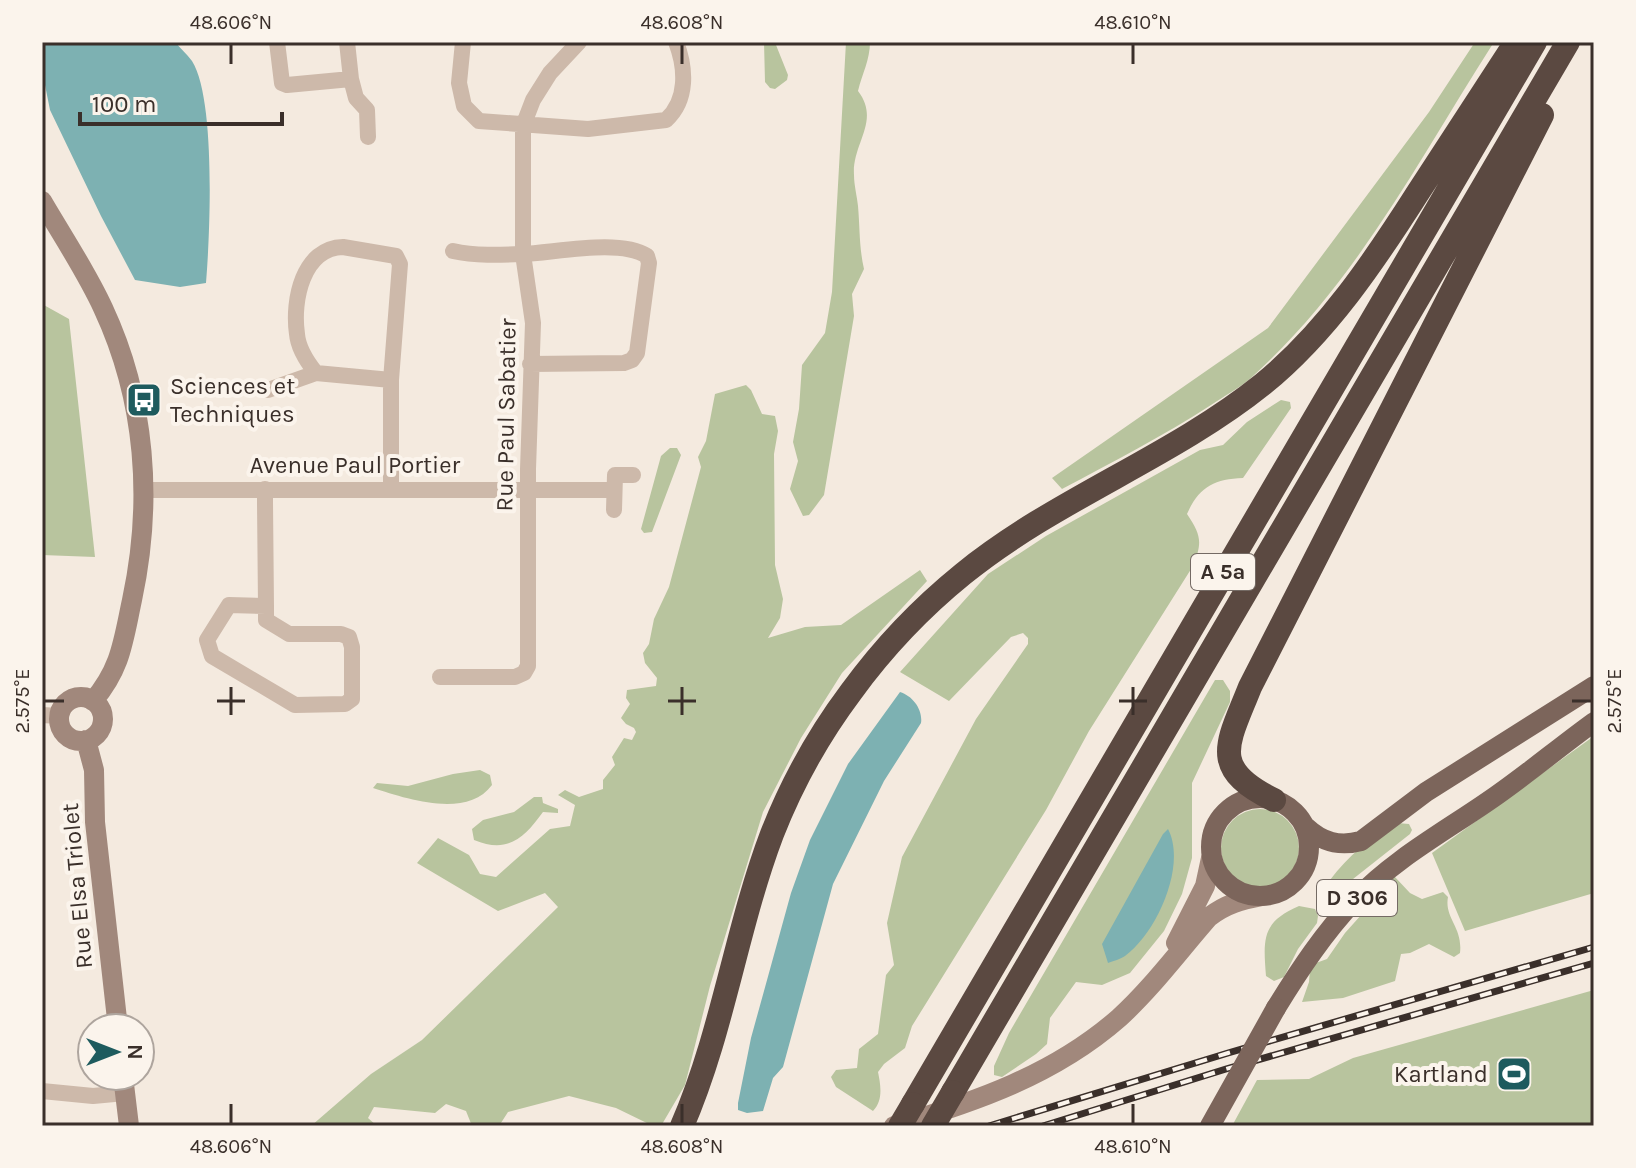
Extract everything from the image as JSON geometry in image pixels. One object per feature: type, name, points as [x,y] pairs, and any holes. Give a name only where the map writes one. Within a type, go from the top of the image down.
[{"type":"highway","points":[[682,1126],[706,1064],[771,836],[795,780],[824,730],[853,689],[888,645],[965,572],[1053,515],[1208,424],[1276,372],[1334,311],[1382,249],[1516,42]]},
{"type":"highway","name":"A 5a","points":[[897,1126],[913,1104],[1535,42]]},
{"type":"highway","name":"A 5a","points":[[933,1126],[1568,42]]},
{"type":"highway","points":[[1274,800],[1247,784],[1230,765],[1228,752],[1231,734],[1250,687],[1550,100],[1553,69]]},
{"type":"main road","points":[[1306,827],[1310,844],[1308,861],[1301,876],[1274,895],[1244,895],[1229,887],[1218,874],[1211,858],[1211,838],[1229,808],[1244,800],[1259,798],[1274,800],[1297,814],[1318,838],[1351,844],[1361,841],[1426,792],[1594,686]]},
{"type":"main road","name":"D 306","points":[[1465,815],[1481,797],[1594,706]]},
{"type":"main road","name":"D 306","points":[[1210,1126],[1276,1008],[1327,932],[1357,898],[1385,873],[1594,722]]},
{"type":"street","points":[[277,42],[282,83],[351,79]]},
{"type":"street","points":[[347,42],[356,98],[367,110],[368,137]]},
{"type":"street","points":[[463,42],[459,83],[464,106],[479,121],[588,129],[666,120],[675,111],[682,90],[683,61],[676,42]]},
{"type":"street","name":"Rue Paul Sabatier","points":[[440,677],[515,677],[524,673],[528,666],[528,490],[533,323],[523,254],[523,126],[533,100],[550,73],[579,42]]},
{"type":"street","points":[[42,201],[94,289],[120,350],[136,408],[144,490],[138,572],[118,664],[111,680],[93,701]]},
{"type":"street","points":[[322,373],[309,365],[296,336],[297,306],[307,267],[317,254],[335,247],[396,256],[400,264],[391,380],[391,489]]},
{"type":"street","points":[[453,251],[465,254],[523,254],[580,248],[638,250],[647,256],[649,263],[637,353],[632,360],[624,363],[530,364]]},
{"type":"street","points":[[268,390],[322,373],[391,380]]},
{"type":"street","points":[[614,510],[615,475],[633,475]]},
{"type":"street","points":[[265,489],[266,606],[266,620],[289,634],[341,634],[349,637],[352,647],[352,699],[345,704],[295,705],[212,656],[207,640],[229,605],[266,606]]},
{"type":"street","name":"Avenue Paul Portier","points":[[144,490],[614,490]]},
{"type":"street","points":[[79,697],[93,701],[102,720],[98,733],[86,740],[66,736],[59,723],[50,716],[72,699],[79,697]]},
{"type":"street","name":"Rue Elsa Triolet","points":[[86,740],[94,770],[95,822],[116,1012]]},
{"type":"street","points":[[1159,975],[1205,886],[1211,858]]},
{"type":"street","points":[[897,1126],[967,1104],[1051,1066],[1119,1018],[1209,917],[1238,901],[1262,896]]},
{"type":"street","points":[[42,1091],[93,1096],[103,1092]]},
{"type":"street","points":[[125,1092],[129,1126]]},
{"type":"green space","points":[[764,42],[778,42],[776,45],[788,75],[787,80],[775,89],[765,82]]},
{"type":"green space","points":[[846,42],[870,42],[858,91],[867,112],[854,175],[864,269],[852,294],[854,316],[824,495],[809,515],[803,516],[790,489],[798,461],[793,442],[802,365],[825,333],[832,292]]},
{"type":"green space","points":[[1475,42],[1494,42],[1384,218],[1324,301],[1289,340],[1237,388],[1156,438],[1062,489],[1052,478],[1268,328],[1429,112]]},
{"type":"green space","points":[[42,304],[69,319],[95,557],[42,555]]},
{"type":"green space","points":[[746,385],[762,414],[775,416],[778,431],[774,454],[775,565],[783,599],[780,618],[768,638],[805,627],[841,625],[920,570],[927,581],[842,673],[801,738],[763,812],[710,986],[685,1085],[661,1126],[653,1126],[616,1108],[569,1096],[508,1112],[499,1126],[472,1126],[466,1111],[446,1104],[435,1113],[374,1107],[368,1118],[377,1126],[311,1126],[371,1074],[422,1040],[558,907],[545,893],[498,911],[417,863],[438,838],[469,855],[480,874],[496,877],[550,829],[570,826],[575,805],[558,795],[565,790],[579,797],[603,789],[603,780],[615,765],[612,757],[624,738],[632,740],[636,732],[621,718],[630,704],[626,698],[627,690],[656,686],[657,678],[645,663],[643,653],[669,587],[701,467],[698,457],[706,441],[715,394]]},
{"type":"green space","points":[[1281,400],[1290,402],[1291,408],[1243,478],[1224,480],[1209,486],[1192,505],[1187,514],[1199,540],[1193,566],[1089,731],[1046,810],[912,1026],[905,1048],[878,1072],[880,1098],[873,1111],[836,1087],[831,1077],[836,1070],[857,1068],[859,1049],[878,1034],[886,975],[894,965],[887,923],[902,857],[976,719],[1028,644],[1028,638],[1023,633],[1011,637],[949,701],[900,672],[988,574],[1046,536],[1200,450],[1223,445],[1247,422]]},
{"type":"green space","points":[[670,448],[677,448],[681,455],[652,532],[644,533],[641,529],[661,456]]},
{"type":"green space","points":[[1215,680],[1223,680],[1230,691],[1230,702],[1192,783],[1192,858],[1182,894],[1164,931],[1130,973],[1102,985],[1076,982],[1050,1018],[1047,1044],[1002,1077],[994,1075],[994,1066],[1009,1033]]},
{"type":"green space","points":[[1594,736],[1594,893],[1465,931],[1432,853]]},
{"type":"green space","points":[[480,770],[490,775],[492,785],[481,795],[452,804],[419,801],[373,788],[377,783],[408,786]]},
{"type":"green space","points":[[534,797],[542,797],[543,803],[558,809],[558,813],[543,812],[522,836],[506,844],[486,844],[474,840],[472,829],[483,820],[514,812]]},
{"type":"green space","points":[[1260,809],[1275,812],[1288,820],[1296,833],[1299,848],[1296,863],[1288,876],[1275,884],[1260,887],[1245,884],[1232,876],[1224,863],[1221,848],[1224,833],[1232,820],[1245,812]]},
{"type":"green space","points":[[1397,823],[1409,824],[1410,834],[1353,879],[1337,885],[1330,880],[1360,848]]},
{"type":"green space","points":[[1394,876],[1410,893],[1422,899],[1443,892],[1448,897],[1447,904],[1459,936],[1460,953],[1454,957],[1429,944],[1401,954],[1395,981],[1343,998],[1302,1002],[1310,969],[1327,959],[1362,914],[1375,914],[1383,907],[1385,880]]},
{"type":"green space","points":[[1299,906],[1315,909],[1317,923],[1298,949],[1284,977],[1274,981],[1266,976],[1265,941],[1278,918]]},
{"type":"green space","points":[[1594,990],[1594,1126],[1232,1126],[1257,1080],[1309,1079],[1353,1058]]},
{"type":"water","points":[[42,42],[175,42],[192,61],[200,79],[208,135],[210,202],[206,283],[180,287],[135,280],[50,110],[42,70]]},
{"type":"water","points":[[900,692],[916,704],[921,723],[884,781],[833,884],[783,1067],[773,1078],[763,1111],[747,1113],[738,1110],[751,1038],[791,893],[810,840],[848,764]]},
{"type":"water","points":[[1168,829],[1174,861],[1166,897],[1158,915],[1137,945],[1123,957],[1108,963],[1102,944]]},
{"type":"railway","points":[[989,1126],[1594,947]]},
{"type":"railway","points":[[1043,1126],[1226,1069],[1594,963]]},
{"type":"place","name":"Sciences et Techniques","points":[[144,400]]},
{"type":"place","name":"Kartland","points":[[1514,1074]]}]
